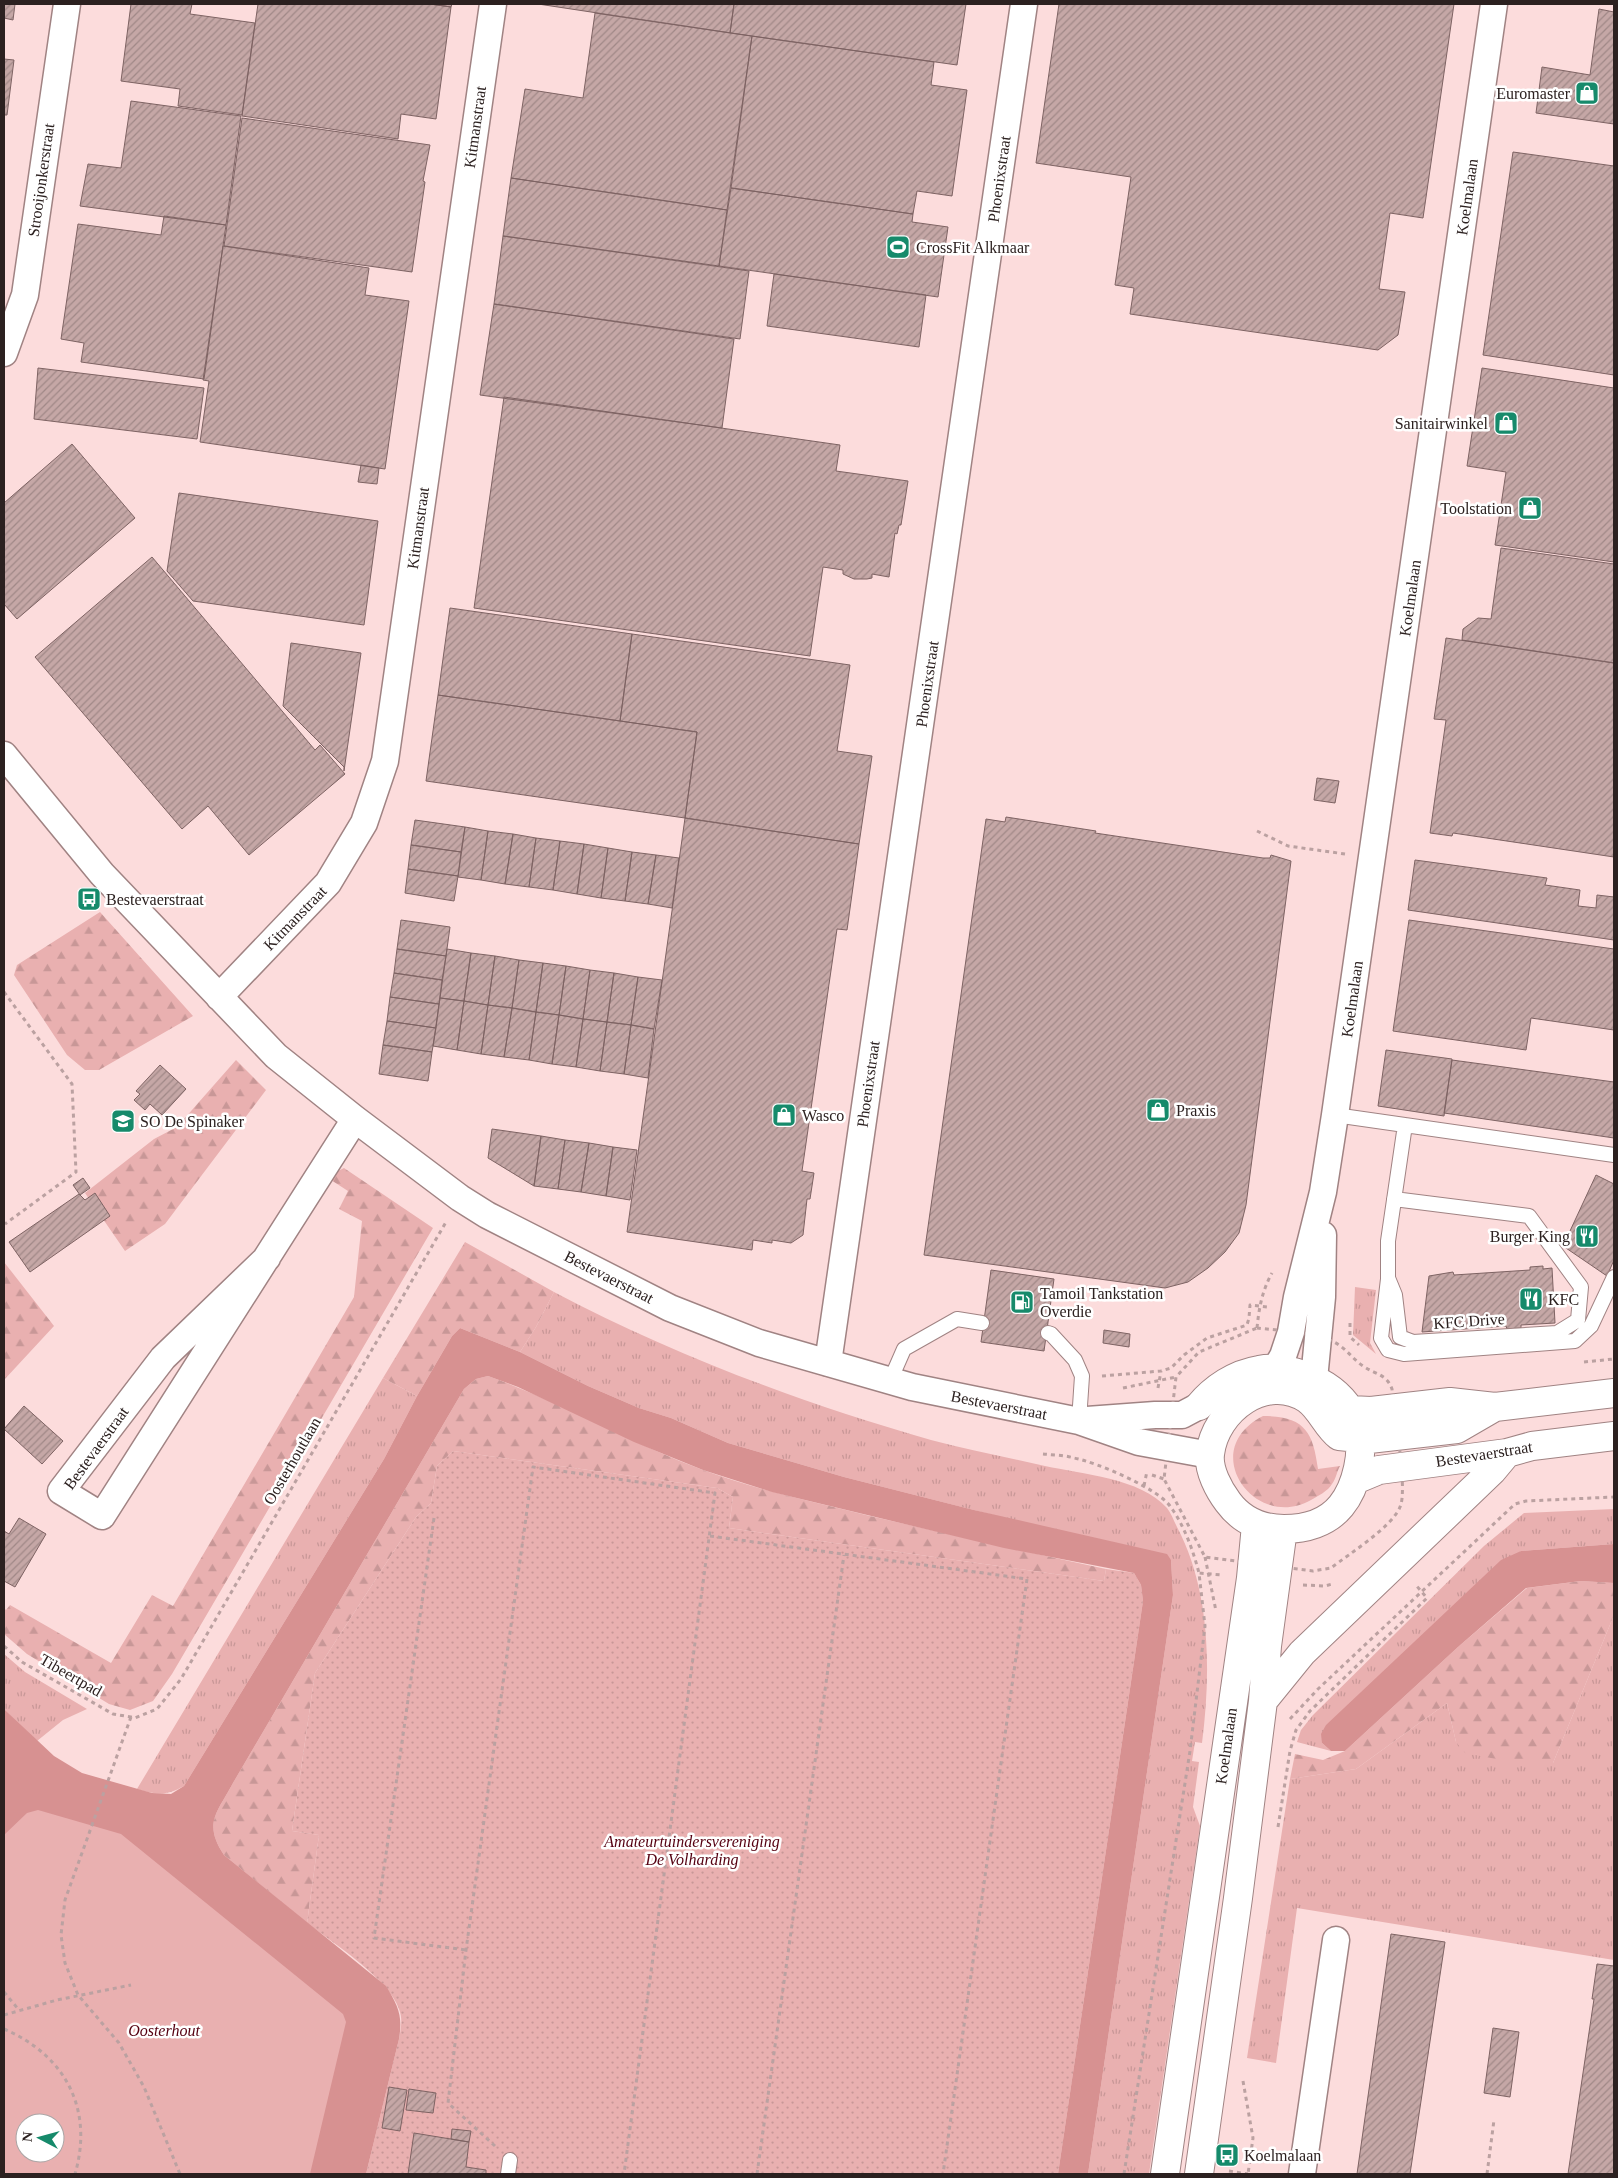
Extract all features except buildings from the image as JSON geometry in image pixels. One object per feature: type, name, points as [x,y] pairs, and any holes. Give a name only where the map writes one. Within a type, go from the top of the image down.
[{"type":"street","name":"Strooijonkerstraat","points":[[4,353],[25,295],[67,4]]},
{"type":"street","name":"Kitmanstraat","points":[[219,997],[328,883],[364,823],[386,761],[493,4]]},
{"type":"street","name":"Phoenixstraat","points":[[828,1363],[1024,4]]},
{"type":"street","name":"Koelmalaan","points":[[1276,1368],[1283,1356],[1291,1332],[1297,1297],[1323,1192],[1336,1115],[1494,4]]},
{"type":"street","name":"Bestevaerstraat","points":[[4,755],[102,874],[276,1056],[355,1119],[460,1198],[487,1215],[670,1308],[759,1343],[912,1387],[1079,1420],[1139,1442],[1210,1455]]},
{"type":"street","name":"Bestevaerstraat","points":[[267,1258],[163,1358],[61,1491],[102,1516],[267,1258],[355,1119]]},
{"type":"street","name":"Koelmalaan","points":[[1314,1379],[1322,1297],[1323,1192]]},
{"type":"street","points":[[1262,1392],[1276,1368]]},
{"type":"street","points":[[1079,1420],[1155,1414],[1182,1415],[1199,1406],[1219,1387],[1230,1380],[1258,1370],[1276,1368],[1314,1379],[1337,1392],[1350,1410],[1360,1439],[1361,1455],[1356,1480],[1349,1495],[1328,1518],[1298,1529],[1283,1529],[1256,1525],[1243,1518],[1224,1496],[1217,1483],[1210,1455],[1214,1436],[1221,1421],[1238,1405],[1262,1392],[1284,1391],[1298,1395],[1317,1408],[1339,1436],[1360,1439]]},
{"type":"street","name":"Bestevaerstraat","points":[[1350,1410],[1371,1411],[1393,1398],[1494,1407],[1614,1393]]},
{"type":"street","name":"Bestevaerstraat","points":[[1360,1439],[1457,1429],[1494,1407]]},
{"type":"street","name":"Bestevaerstraat","points":[[1356,1480],[1378,1470],[1507,1453],[1532,1446],[1614,1436]]},
{"type":"street","points":[[1264,1701],[1302,1653],[1485,1478],[1507,1453]]},
{"type":"street","name":"Koelmalaan","points":[[1210,2172],[1238,1898],[1264,1701],[1267,1646],[1265,1565],[1256,1525]]},
{"type":"street","name":"Koelmalaan","points":[[1165,2174],[1265,1565],[1283,1529]]},
{"type":"street","points":[[1302,2174],[1336,1940]]},
{"type":"lane","points":[[1336,1115],[1614,1156]]},
{"type":"lane","points":[[1405,1125],[1388,1240],[1388,1278],[1381,1338],[1388,1350],[1404,1354],[1575,1341],[1591,1326],[1614,1277]]},
{"type":"lane","name":"KFC Drive","points":[[1388,1278],[1395,1295],[1400,1337],[1413,1342],[1557,1333],[1578,1320],[1581,1287],[1529,1216],[1394,1198]]},
{"type":"lane","points":[[890,1381],[904,1349],[958,1319],[982,1323]]},
{"type":"lane","points":[[1048,1333],[1075,1360],[1082,1376],[1079,1420]]},
{"type":"path","points":[[1257,831],[1288,846],[1373,858]]},
{"type":"path","points":[[4,992],[72,1084],[76,1172],[5,1224]]},
{"type":"path","name":"Oosterhoutlaan","points":[[131,1717],[135,1718],[157,1709],[181,1679],[460,1198]]},
{"type":"path","points":[[1257,1328],[1199,1352],[1176,1377],[1164,1479],[1205,1557],[1314,1572],[1332,1568],[1381,1529],[1400,1509],[1402,1498],[1401,1467],[1393,1398]]},
{"type":"path","points":[[1043,1454],[1075,1458],[1120,1475],[1144,1486],[1169,1505],[1192,1548],[1199,1573]]},
{"type":"path","points":[[509,2167],[448,2103],[466,1950],[533,1467],[715,1493],[624,2174]]},
{"type":"path","points":[[1288,1723],[1318,1689],[1515,1504],[1614,1497]]},
{"type":"path","points":[[434,1518],[374,1938],[466,1950]]},
{"type":"path","points":[[710,1536],[1027,1579],[943,2174]]},
{"type":"path","points":[[757,2174],[844,1555]]},
{"type":"path","name":"Tibeertpad","points":[[4,1646],[22,1662],[113,1714],[131,1717]]},
{"type":"path","points":[[131,1717],[65,1900],[61,1935],[65,1963],[78,1995],[119,2043],[144,2087],[180,2174]]},
{"type":"path","points":[[4,2015],[78,1995],[131,1985]]},
{"type":"path","points":[[4,1992],[19,2010]]},
{"type":"path","points":[[4,2029],[21,2036],[50,2058],[71,2087],[79,2108],[81,2129],[75,2174]]},
{"type":"path","points":[[1487,2174],[1494,2120]]},
{"type":"path","points":[[1210,2172],[1248,2174]]},
{"type":"green space","points":[[100,912],[193,1016],[99,1070],[85,1070],[67,1055],[14,975],[17,965]]},
{"type":"green space","points":[[236,1060],[266,1090],[165,1224],[125,1251],[85,1193],[154,1139],[177,1127]]},
{"type":"green space","points":[[344,1168],[433,1228],[172,1674],[153,1701],[130,1710],[109,1704],[27,1654],[4,1634],[4,1608],[6,1610],[10,1605],[111,1663],[152,1595],[173,1606],[354,1297],[362,1221],[339,1209],[348,1191],[331,1180],[334,1173]]},
{"type":"green space","points":[[465,1242],[554,1292],[536,1327],[520,1352],[460,1328],[452,1336],[417,1396],[383,1378]]},
{"type":"green space","points":[[4,1262],[54,1326],[4,1380]]},
{"type":"green space","points":[[1355,1287],[1376,1290],[1370,1343],[1376,1354],[1353,1335]]},
{"type":"green space","points":[[554,1292],[599,1315],[692,1357],[786,1394],[931,1440],[1110,1479],[1142,1490],[1156,1498],[1167,1508],[1188,1552],[1197,1578],[1206,1633],[1207,1689],[1202,1743],[1195,1742],[1192,1761],[1199,1762],[1193,1807],[1200,1826],[1149,2174],[1088,2174],[1173,1595],[1171,1560],[844,1477],[728,1443],[671,1418],[639,1408],[588,1386],[520,1352],[536,1327]]},
{"type":"green space","points":[[488,1376],[542,1398],[649,1448],[744,1484],[870,1516],[1106,1569],[1104,1581],[729,1528],[733,1497],[717,1488],[453,1451],[437,1466],[431,1503],[416,1517],[315,1673],[292,1831],[319,1835],[307,1923],[224,1855],[214,1834],[215,1818],[233,1783],[464,1389],[476,1379]]},
{"type":"green space","points":[[383,1378],[417,1396],[384,1459],[184,1786],[172,1792],[161,1794],[137,1789]]},
{"type":"green space","points":[[1263,1416],[1288,1419],[1304,1428],[1313,1445],[1318,1469],[1340,1466],[1328,1489],[1311,1500],[1290,1507],[1270,1505],[1254,1496],[1241,1483],[1234,1466],[1234,1448],[1244,1431]]},
{"type":"green space","name":"Amateurtuindersvereniging De Volharding","points":[[453,1451],[717,1488],[733,1497],[729,1528],[1104,1581],[1106,1569],[1134,1573],[1141,1585],[1143,1601],[1058,2174],[366,2174],[399,2039],[401,2016],[393,1998],[372,1974],[307,1923],[319,1835],[292,1831],[315,1673],[416,1517],[431,1503],[437,1466]]},
{"type":"green space","points":[[1614,1509],[1614,1544],[1521,1551],[1322,1743],[1331,1751],[1297,1742],[1301,1730],[1313,1715],[1484,1546],[1524,1513]]},
{"type":"green space","points":[[1581,1581],[1614,1583],[1614,1615],[1553,1763],[1517,1763],[1465,1753],[1456,1742],[1447,1703],[1356,1769],[1290,1779],[1295,1754],[1323,1760],[1345,1751],[1458,1647],[1527,1588]]},
{"type":"green space","points":[[1614,1615],[1614,1960],[1297,1908],[1276,2063],[1247,2058],[1290,1779],[1356,1769],[1447,1703],[1456,1742],[1553,1763]]},
{"type":"green space","points":[[4,1654],[25,1672],[87,1709],[63,1720],[37,1741],[4,1709]]},
{"type":"green space","name":"Oosterhout","points":[[4,1737],[373,2019],[337,2174],[4,2174]]},
{"type":"shaded area","points":[[460,1328],[520,1352],[588,1386],[639,1408],[671,1418],[728,1443],[844,1477],[974,1510],[1167,1554],[1171,1560],[1173,1595],[1088,2174],[1058,2174],[1143,1601],[1141,1585],[1134,1573],[1004,1548],[772,1492],[703,1470],[634,1442],[518,1387],[488,1376],[476,1379],[464,1389],[233,1783],[218,1811],[213,1826],[214,1834],[224,1855],[386,1986],[396,2005],[400,2017],[399,2039],[366,2174],[310,2174],[346,2022],[343,2014],[121,1834],[38,1810],[27,1813],[4,1835],[4,1709],[54,1756],[82,1773],[152,1793],[171,1794],[184,1786],[384,1459],[417,1396],[452,1336]]},
{"type":"shaded area","points":[[1614,1544],[1614,1583],[1581,1581],[1526,1588],[1458,1647],[1345,1751],[1331,1751],[1322,1743],[1321,1734],[1326,1725],[1501,1560],[1521,1551]]},
{"type":"place","name":"Euromaster","points":[[1587,93]]},
{"type":"place","name":"CrossFit Alkmaar","points":[[898,247]]},
{"type":"place","name":"Sanitairwinkel","points":[[1506,423]]},
{"type":"place","name":"Toolstation","points":[[1530,508]]},
{"type":"place","name":"Bestevaerstraat","points":[[89,899]]},
{"type":"place","name":"Praxis","points":[[1158,1110]]},
{"type":"place","name":"Wasco","points":[[784,1115]]},
{"type":"place","name":"SO De Spinaker","points":[[123,1121]]},
{"type":"place","name":"Burger King","points":[[1587,1236]]},
{"type":"place","name":"KFC","points":[[1531,1299]]},
{"type":"place","name":"Tamoil Tankstation Overdie","points":[[1022,1302]]},
{"type":"place","name":"Koelmalaan","points":[[1227,2155]]}]
